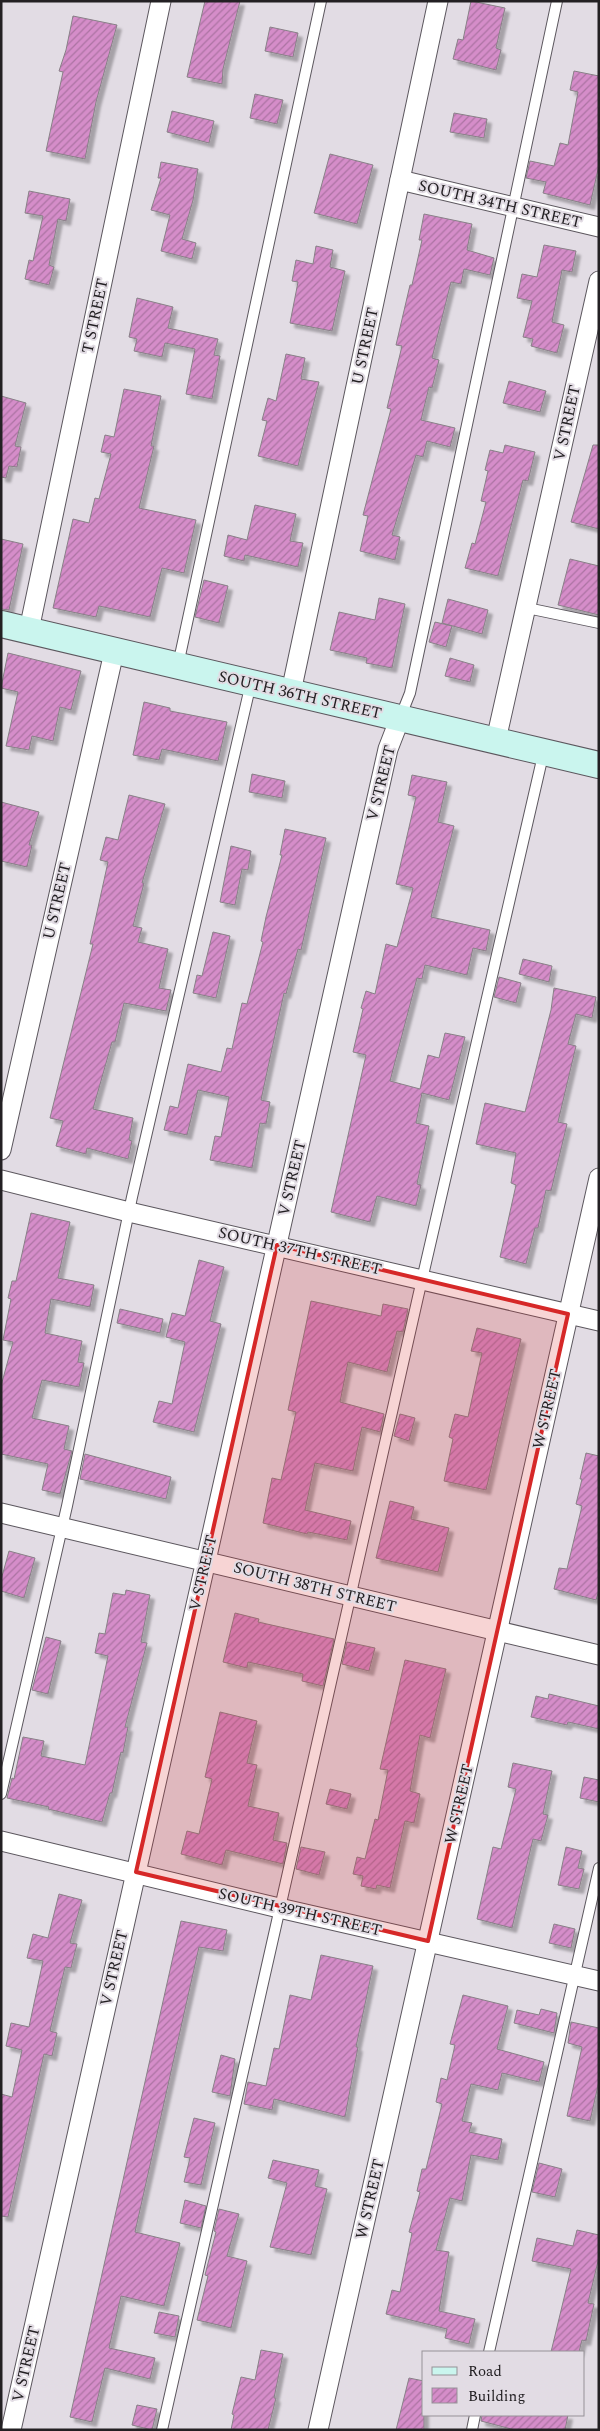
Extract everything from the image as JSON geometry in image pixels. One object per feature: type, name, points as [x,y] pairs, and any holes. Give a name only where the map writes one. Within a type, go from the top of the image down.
[{"type":"main road","name":"SOUTH 36TH STREET","points":[[1,624],[599,765]]},
{"type":"street","name":"T STREET","points":[[29,630],[161,1]]},
{"type":"street","name":"U STREET","points":[[292,692],[438,1]]},
{"type":"street","name":"SOUTH 34TH STREET","points":[[400,180],[599,227]]},
{"type":"street","name":"V STREET","points":[[496,740],[599,281]]},
{"type":"street","name":"U STREET","points":[[1,1150],[114,652]]},
{"type":"street","name":"V STREET","points":[[11,2430],[388,749],[400,718]]},
{"type":"street","name":"W STREET","points":[[318,2430],[599,1178]]},
{"type":"street","name":"SOUTH 37TH STREET","points":[[1,1180],[129,1212],[599,1321]]},
{"type":"street","name":"SOUTH 38TH STREET","points":[[1,1513],[599,1654]]},
{"type":"street","name":"SOUTH 39TH STREET","points":[[1,1841],[279,1908],[599,1981]]},
{"type":"lane","points":[[178,666],[321,1]]},
{"type":"lane","points":[[400,718],[410,693],[512,207],[558,1]]},
{"type":"lane","points":[[527,608],[599,624]]},
{"type":"lane","points":[[1,1794],[62,1527],[129,1212],[251,683]]},
{"type":"lane","points":[[162,2430],[422,1279],[544,752]]},
{"type":"lane","points":[[489,2351],[599,1868]]},
{"type":"lane","points":[[472,2430],[475,2416]]},
{"type":"highlighted area","points":[[277,1245],[568,1314],[428,1941],[136,1872]]},
{"type":"building","points":[[205,1],[240,1],[223,69],[222,84],[187,77]]},
{"type":"building","points":[[471,1],[505,8],[496,48],[501,50],[496,70],[453,59],[458,39],[463,40]]},
{"type":"building","points":[[73,16],[117,25],[96,102],[85,159],[46,151],[63,72],[59,71],[66,50]]},
{"type":"building","points":[[270,27],[298,33],[293,57],[265,51]]},
{"type":"building","points":[[574,71],[599,76],[599,165],[590,205],[543,193],[546,182],[526,178],[530,161],[554,166],[560,143],[568,145],[578,92],[570,90]]},
{"type":"building","points":[[255,94],[283,100],[277,124],[250,118]]},
{"type":"building","points":[[172,111],[214,121],[209,143],[167,132]]},
{"type":"building","points":[[454,113],[487,119],[484,138],[450,132]]},
{"type":"building","points":[[330,154],[373,165],[357,224],[314,213]]},
{"type":"building","points":[[161,162],[198,169],[193,200],[182,239],[196,243],[192,259],[161,251],[170,215],[151,210],[161,178],[158,178]]},
{"type":"building","points":[[29,191],[70,199],[66,221],[58,219],[49,265],[54,267],[49,285],[25,279],[29,260],[33,261],[43,216],[25,213]]},
{"type":"building","points":[[424,214],[472,224],[467,250],[494,258],[490,275],[464,269],[461,284],[451,282],[432,358],[439,360],[432,388],[429,387],[421,420],[455,428],[450,447],[427,441],[423,457],[416,455],[392,535],[400,537],[395,560],[360,551],[368,516],[363,515],[391,409],[387,408],[402,346],[396,345],[422,240],[419,240]]},
{"type":"building","points":[[544,245],[576,251],[572,272],[562,270],[552,322],[564,325],[557,353],[531,346],[533,339],[523,337],[532,301],[517,298],[522,274],[537,277]]},
{"type":"building","points":[[316,246],[333,250],[330,267],[345,271],[332,331],[290,323],[298,282],[292,281],[296,260],[313,264]]},
{"type":"building","points":[[137,298],[173,307],[168,328],[218,339],[214,355],[220,356],[212,399],[186,394],[195,349],[165,343],[162,357],[134,351],[137,339],[129,337]]},
{"type":"building","points":[[286,354],[305,358],[301,379],[319,382],[298,466],[258,456],[267,421],[262,420],[268,398],[276,401]]},
{"type":"building","points":[[509,381],[546,391],[540,412],[503,403]]},
{"type":"building","points":[[124,389],[161,396],[151,446],[154,446],[139,508],[196,520],[184,573],[162,568],[150,617],[99,606],[96,617],[53,608],[73,519],[89,523],[95,498],[99,499],[111,454],[101,452],[105,435],[114,437]]},
{"type":"building","points":[[1,396],[26,403],[15,446],[21,447],[17,467],[9,466],[6,478],[1,477]]},
{"type":"building","points":[[505,445],[535,452],[528,481],[523,480],[498,576],[465,568],[472,543],[475,544],[486,502],[481,501],[488,471],[485,470],[490,450],[503,453]]},
{"type":"building","points":[[593,445],[599,445],[599,529],[571,522]]},
{"type":"building","points":[[255,505],[296,514],[290,541],[303,543],[298,567],[245,555],[244,561],[224,556],[228,535],[247,540]]},
{"type":"building","points":[[1,539],[23,544],[9,610],[1,609]]},
{"type":"building","points":[[570,559],[599,566],[599,615],[558,605]]},
{"type":"building","points":[[204,580],[228,586],[219,623],[195,617]]},
{"type":"building","points":[[379,598],[405,604],[392,668],[366,663],[367,658],[330,650],[339,612],[375,620]]},
{"type":"building","points":[[448,599],[488,610],[482,634],[442,623]]},
{"type":"building","points":[[435,622],[452,626],[446,647],[429,642]]},
{"type":"building","points":[[8,653],[81,671],[71,710],[60,707],[53,741],[32,736],[29,750],[6,746],[18,692],[1,688]]},
{"type":"building","points":[[450,658],[474,665],[470,682],[445,676]]},
{"type":"building","points":[[144,702],[170,708],[170,711],[227,722],[218,761],[162,749],[159,760],[133,755]]},
{"type":"building","points":[[252,774],[285,781],[282,798],[249,792]]},
{"type":"building","points":[[412,775],[447,782],[438,822],[454,826],[431,917],[490,930],[486,951],[473,948],[467,975],[425,965],[422,979],[417,978],[390,1081],[420,1089],[428,1055],[439,1058],[445,1033],[465,1037],[449,1100],[422,1093],[416,1123],[429,1126],[417,1184],[421,1185],[416,1206],[377,1196],[370,1222],[331,1212],[366,1055],[353,1052],[363,1009],[361,1008],[366,991],[375,994],[386,944],[397,947],[413,888],[396,884],[416,797],[408,795]]},
{"type":"building","points":[[129,795],[165,804],[142,883],[144,883],[133,926],[142,928],[138,942],[168,949],[159,988],[171,990],[166,1011],[124,1003],[115,1042],[112,1042],[93,1109],[133,1118],[129,1140],[132,1141],[128,1159],[87,1148],[86,1154],[56,1146],[63,1121],[50,1118],[93,944],[90,944],[108,862],[100,860],[106,837],[118,840]]},
{"type":"building","points":[[1,802],[39,812],[29,845],[32,845],[27,867],[1,861]]},
{"type":"building","points":[[285,829],[326,838],[301,950],[298,949],[286,994],[284,993],[261,1100],[270,1102],[266,1124],[260,1123],[252,1168],[210,1160],[215,1136],[221,1137],[229,1097],[198,1090],[187,1135],[164,1130],[170,1106],[178,1108],[188,1064],[221,1072],[227,1048],[232,1049],[242,1003],[247,1004],[263,942],[261,941],[282,855],[280,855]]},
{"type":"building","points":[[231,846],[251,851],[248,870],[242,869],[235,905],[220,902]]},
{"type":"building","points":[[213,932],[230,936],[216,998],[193,993],[197,975],[202,976]]},
{"type":"building","points":[[523,959],[552,966],[549,982],[519,974]]},
{"type":"building","points":[[499,977],[521,983],[516,1003],[494,997]]},
{"type":"building","points":[[554,988],[596,997],[592,1018],[576,1014],[568,1044],[576,1046],[558,1122],[567,1124],[551,1191],[546,1190],[538,1228],[535,1228],[526,1264],[500,1257],[516,1185],[511,1183],[516,1153],[476,1144],[485,1103],[525,1112],[551,1010]]},
{"type":"building","points":[[31,1213],[70,1222],[58,1278],[94,1285],[90,1307],[51,1299],[45,1333],[82,1341],[78,1362],[84,1363],[79,1387],[42,1380],[32,1418],[69,1426],[64,1449],[72,1451],[60,1494],[42,1490],[48,1464],[1,1454],[1,1386],[13,1342],[3,1340],[11,1299],[8,1298],[12,1281],[16,1281]]},
{"type":"building","points":[[199,1260],[224,1267],[210,1321],[221,1324],[194,1432],[153,1422],[159,1401],[172,1404],[185,1342],[166,1337],[172,1313],[185,1316]]},
{"type":"building","points":[[311,1301],[381,1316],[383,1304],[408,1309],[403,1332],[397,1331],[387,1372],[348,1362],[340,1402],[384,1414],[380,1432],[362,1427],[353,1471],[315,1463],[305,1510],[351,1521],[347,1540],[308,1532],[307,1534],[263,1523],[272,1478],[281,1480],[296,1412],[288,1410]]},
{"type":"building","points":[[120,1309],[163,1319],[160,1333],[117,1323]]},
{"type":"building","points":[[477,1328],[521,1339],[486,1490],[444,1481],[453,1439],[449,1437],[455,1414],[468,1417],[482,1353],[471,1351]]},
{"type":"building","points":[[400,1414],[415,1418],[409,1441],[394,1436]]},
{"type":"building","points":[[586,1453],[599,1456],[599,1590],[596,1600],[554,1589],[559,1568],[567,1569],[582,1506],[576,1504]]},
{"type":"building","points":[[85,1454],[171,1477],[166,1499],[80,1479]]},
{"type":"building","points":[[390,1501],[414,1507],[411,1519],[449,1528],[438,1572],[376,1558]]},
{"type":"building","points":[[9,1551],[35,1558],[24,1598],[1,1591],[1,1580]]},
{"type":"building","points":[[126,1590],[150,1595],[141,1642],[147,1643],[125,1727],[128,1727],[123,1753],[121,1752],[112,1793],[110,1793],[102,1822],[48,1809],[49,1807],[7,1798],[12,1778],[14,1779],[23,1737],[44,1741],[41,1756],[85,1765],[108,1656],[95,1653],[99,1633],[105,1634],[113,1593],[125,1595]]},
{"type":"building","points":[[235,1613],[259,1619],[258,1622],[334,1639],[323,1686],[302,1681],[303,1674],[248,1662],[247,1668],[223,1662]]},
{"type":"building","points":[[46,1637],[61,1641],[48,1694],[32,1690]]},
{"type":"building","points":[[347,1642],[375,1648],[369,1671],[342,1664]]},
{"type":"building","points":[[405,1660],[446,1669],[430,1738],[420,1735],[410,1791],[420,1794],[414,1823],[405,1821],[390,1888],[377,1885],[376,1889],[361,1886],[363,1876],[353,1874],[357,1857],[365,1859],[375,1819],[378,1820],[388,1770],[380,1769]]},
{"type":"building","points":[[549,1694],[599,1706],[599,1729],[568,1722],[567,1725],[531,1717],[536,1696],[548,1699]]},
{"type":"building","points":[[220,1712],[257,1721],[247,1763],[257,1765],[248,1806],[279,1813],[273,1840],[287,1843],[283,1864],[226,1850],[222,1865],[181,1854],[187,1831],[199,1834],[212,1779],[205,1777]]},
{"type":"building","points":[[513,1763],[552,1771],[543,1814],[548,1815],[541,1841],[533,1839],[512,1928],[477,1919],[493,1847],[501,1849],[516,1789],[508,1787]]},
{"type":"building","points":[[584,1777],[599,1780],[599,1802],[580,1798]]},
{"type":"building","points":[[330,1789],[351,1794],[347,1809],[326,1804]]},
{"type":"building","points":[[301,1847],[325,1852],[319,1875],[296,1869]]},
{"type":"building","points":[[566,1847],[582,1851],[578,1868],[584,1869],[579,1889],[558,1885]]},
{"type":"building","points":[[59,1894],[82,1900],[70,1943],[77,1944],[71,1968],[65,1967],[50,2031],[57,2033],[52,2056],[44,2054],[8,2217],[1,2216],[1,2094],[12,2097],[22,2050],[6,2046],[11,2023],[29,2027],[43,1961],[27,1958],[33,1934],[48,1938]]},
{"type":"building","points":[[181,1921],[227,1930],[223,1951],[199,1947],[135,2232],[180,2243],[164,2306],[121,2296],[109,2348],[155,2358],[150,2379],[105,2368],[92,2422],[70,2417]]},
{"type":"building","points":[[554,1924],[575,1929],[571,1948],[549,1943]]},
{"type":"building","points":[[321,1955],[373,1966],[356,2047],[358,2047],[345,2117],[274,2099],[272,2110],[244,2104],[248,2082],[266,2086],[274,2048],[279,2049],[290,1995],[311,2000]]},
{"type":"building","points":[[463,1995],[508,2006],[497,2049],[544,2062],[539,2082],[502,2073],[498,2090],[471,2084],[462,2121],[472,2123],[469,2132],[502,2139],[498,2160],[471,2155],[462,2201],[450,2198],[436,2250],[449,2252],[439,2311],[475,2319],[469,2344],[445,2338],[447,2329],[386,2314],[392,2290],[400,2292],[412,2233],[409,2232],[420,2192],[417,2191],[422,2169],[426,2169],[442,2104],[436,2102],[441,2078],[447,2080],[455,2045],[450,2044]]},
{"type":"building","points":[[541,2009],[557,2013],[554,2033],[514,2023],[517,2010],[539,2015]]},
{"type":"building","points":[[571,2022],[599,2028],[599,2081],[590,2121],[567,2116],[582,2047],[568,2043]]},
{"type":"building","points":[[221,2055],[235,2059],[230,2096],[212,2092]]},
{"type":"building","points":[[194,2118],[215,2123],[201,2185],[184,2182],[190,2158],[184,2157]]},
{"type":"building","points":[[273,2160],[319,2170],[315,2186],[327,2189],[311,2255],[270,2247],[287,2183],[268,2178]]},
{"type":"building","points":[[539,2163],[562,2169],[555,2197],[532,2192]]},
{"type":"building","points":[[185,2200],[206,2206],[201,2228],[180,2223]]},
{"type":"building","points":[[219,2209],[239,2214],[227,2256],[247,2261],[231,2328],[197,2320],[208,2276],[205,2275],[216,2232],[214,2231]]},
{"type":"building","points":[[577,2230],[599,2235],[599,2257],[588,2303],[594,2304],[586,2341],[582,2340],[579,2351],[551,2351],[571,2269],[532,2261],[537,2238],[573,2246]]},
{"type":"building","points":[[159,2312],[179,2316],[175,2337],[154,2333]]},
{"type":"building","points":[[261,2350],[283,2354],[274,2398],[276,2398],[268,2430],[231,2430],[234,2415],[232,2414],[241,2377],[255,2380]]},
{"type":"building","points":[[409,2378],[422,2381],[424,2430],[396,2430]]},
{"type":"building","points":[[137,2405],[157,2409],[152,2430],[132,2425]]},
{"type":"building","points":[[482,2416],[568,2416],[565,2430],[515,2430],[481,2421]]}]
